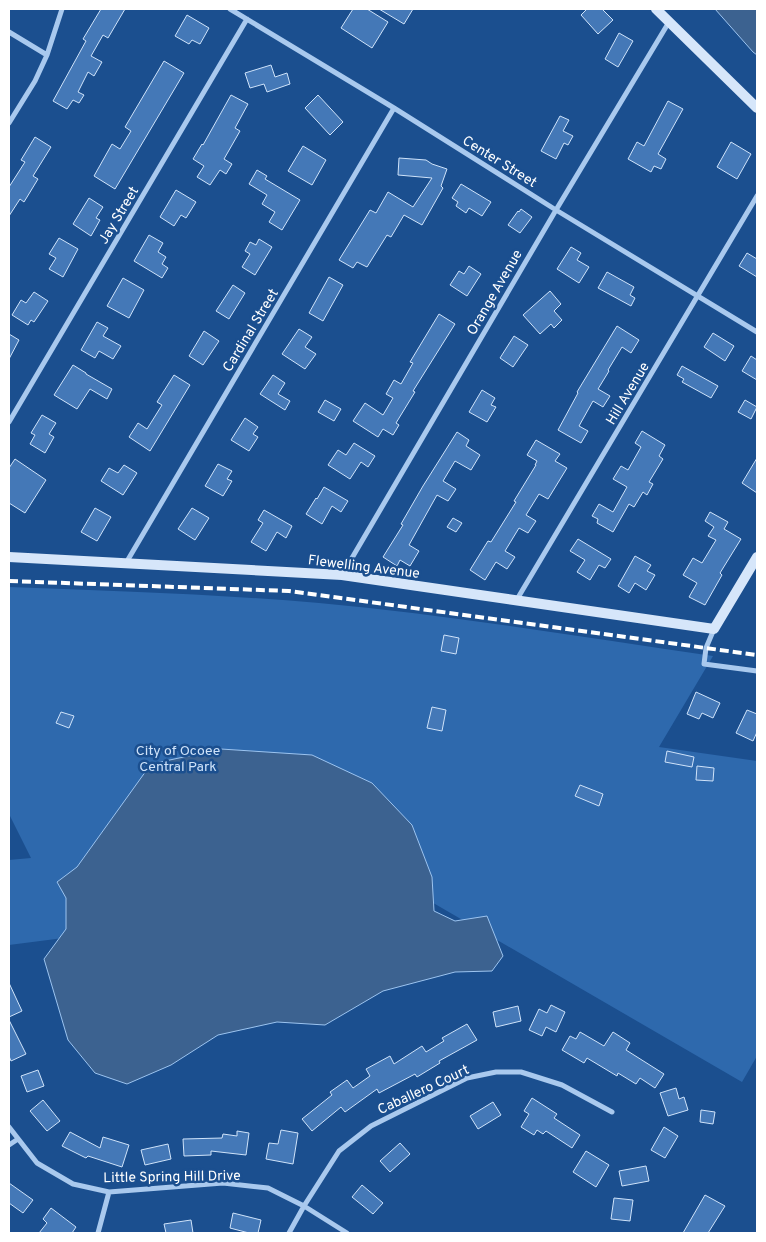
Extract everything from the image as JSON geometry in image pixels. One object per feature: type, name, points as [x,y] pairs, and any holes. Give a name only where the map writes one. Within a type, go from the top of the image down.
[{"type":"street","points":[[9,124],[35,81],[47,55],[62,9]]},
{"type":"street","name":"Center Street","points":[[230,9],[757,332]]},
{"type":"street","points":[[656,9],[757,108]]},
{"type":"street","name":"Jay Street","points":[[9,422],[247,20]]},
{"type":"street","name":"Orange Avenue","points":[[342,575],[556,210],[669,22]]},
{"type":"street","points":[[9,32],[47,55]]},
{"type":"street","name":"Cardinal Street","points":[[126,563],[394,108]]},
{"type":"street","name":"Hill Avenue","points":[[516,601],[757,196]]},
{"type":"street","name":"Flewelling Avenue","points":[[9,557],[342,575],[714,629]]},
{"type":"street","points":[[757,557],[714,629],[706,648],[704,664],[757,671]]},
{"type":"street","name":"Caballero Court","points":[[289,1233],[339,1150],[371,1126],[467,1078],[496,1072],[521,1072],[562,1085],[612,1112]]},
{"type":"street","name":"Little Spring Hill Drive","points":[[9,1127],[37,1163],[73,1184],[109,1192],[224,1183],[268,1188],[304,1206],[347,1233]]},
{"type":"street","points":[[9,1145],[18,1139]]},
{"type":"street","points":[[98,1233],[109,1192]]},
{"type":"green space","name":"City of Ocoee Central Park","points":[[9,587],[203,595],[319,603],[467,620],[713,656],[659,747],[757,761],[757,1056],[742,1082],[404,886],[368,899],[9,945],[9,860],[31,858],[9,814]]},
{"type":"shaded area","points":[[715,9],[757,9],[757,55],[753,52]]},
{"type":"shaded area","points":[[221,749],[312,755],[372,783],[412,825],[432,877],[434,911],[455,921],[487,916],[503,956],[492,971],[455,972],[383,991],[325,1025],[277,1022],[218,1035],[171,1065],[127,1084],[95,1073],[68,1040],[44,959],[66,929],[66,898],[57,882],[77,867],[151,764]]},
{"type":"building","points":[[101,9],[125,9],[108,38],[103,35],[91,56],[102,62],[94,76],[88,72],[78,92],[84,95],[79,103],[73,100],[67,109],[53,101],[86,41],[83,39]]},
{"type":"building","points":[[353,9],[367,9],[388,22],[372,48],[341,28]]},
{"type":"building","points":[[379,9],[413,9],[404,24]]},
{"type":"building","points":[[587,9],[602,9],[613,20],[598,34],[581,15]]},
{"type":"building","points":[[187,15],[209,28],[200,44],[192,40],[189,44],[175,36]]},
{"type":"building","points":[[619,33],[633,41],[618,67],[605,59]]},
{"type":"building","points":[[164,61],[184,73],[115,189],[94,176],[112,144],[120,149],[131,131],[125,127]]},
{"type":"building","points":[[271,65],[275,77],[287,73],[290,84],[267,92],[264,84],[250,88],[245,73]]},
{"type":"building","points":[[231,95],[248,104],[235,128],[240,131],[224,159],[232,164],[226,174],[220,170],[210,185],[197,177],[204,166],[193,159]]},
{"type":"building","points":[[318,95],[343,122],[330,135],[305,108]]},
{"type":"building","points":[[668,101],[683,109],[658,154],[666,159],[661,169],[654,166],[651,172],[628,159],[637,142],[644,146]]},
{"type":"building","points":[[560,116],[569,120],[563,131],[573,136],[568,145],[564,143],[556,159],[541,151]]},
{"type":"building","points":[[35,137],[51,147],[33,176],[38,179],[24,202],[20,199],[9,216],[9,187],[25,162],[21,160]]},
{"type":"building","points":[[731,142],[751,154],[737,179],[717,167]]},
{"type":"building","points":[[303,146],[326,160],[312,185],[288,171]]},
{"type":"building","points":[[399,158],[426,160],[447,169],[441,186],[443,188],[422,225],[404,215],[391,237],[387,235],[367,267],[357,262],[353,268],[339,260],[370,210],[376,213],[388,192],[413,207],[432,178],[398,175]]},
{"type":"building","points":[[257,170],[267,176],[265,179],[300,200],[282,230],[269,222],[275,212],[262,204],[267,195],[249,184]]},
{"type":"building","points":[[461,184],[491,202],[482,216],[469,208],[466,213],[456,206],[458,202],[452,198]]},
{"type":"building","points":[[176,190],[196,202],[186,218],[181,215],[174,226],[160,217]]},
{"type":"building","points":[[89,198],[103,207],[96,218],[100,220],[91,236],[73,224]]},
{"type":"building","points":[[521,209],[532,217],[520,233],[508,225]]},
{"type":"building","points":[[149,235],[163,243],[158,252],[166,257],[162,264],[168,268],[162,278],[134,261]]},
{"type":"building","points":[[59,238],[78,249],[63,277],[49,269],[56,258],[49,254]]},
{"type":"building","points":[[259,239],[272,247],[255,275],[242,267],[250,254],[245,251],[250,242],[256,245]]},
{"type":"building","points":[[571,247],[581,253],[577,260],[589,267],[579,283],[557,269]]},
{"type":"building","points":[[747,253],[757,259],[757,277],[739,266]]},
{"type":"building","points":[[469,266],[481,274],[467,296],[450,285],[459,271],[464,274]]},
{"type":"building","points":[[607,272],[634,287],[630,295],[635,298],[631,306],[598,288]]},
{"type":"building","points":[[329,277],[343,285],[323,321],[309,313]]},
{"type":"building","points":[[123,278],[144,290],[129,318],[107,306]]},
{"type":"building","points":[[233,285],[245,293],[229,319],[216,311]]},
{"type":"building","points":[[550,291],[561,304],[554,311],[562,320],[554,328],[551,324],[540,334],[523,315]]},
{"type":"building","points":[[34,292],[48,301],[34,322],[31,320],[28,325],[12,315],[21,300],[26,303]]},
{"type":"building","points":[[439,314],[455,324],[413,391],[415,392],[396,423],[399,425],[393,435],[383,429],[378,437],[353,421],[365,403],[383,415],[393,398],[386,394],[394,380],[401,384],[413,363],[410,362]]},
{"type":"building","points":[[97,322],[108,328],[103,336],[121,346],[113,359],[99,351],[95,358],[81,350]]},
{"type":"building","points":[[617,326],[639,340],[631,353],[622,347],[608,370],[598,389],[610,396],[603,407],[593,401],[579,426],[588,431],[581,443],[558,430],[577,392]]},
{"type":"building","points":[[299,329],[312,337],[305,347],[316,354],[305,369],[282,354]]},
{"type":"building","points":[[204,331],[219,341],[203,365],[189,356]]},
{"type":"building","points":[[713,333],[734,346],[725,361],[704,347]]},
{"type":"building","points":[[9,334],[19,340],[9,359]]},
{"type":"building","points":[[514,336],[528,345],[513,367],[500,358]]},
{"type":"building","points":[[751,356],[757,360],[757,380],[742,371]]},
{"type":"building","points":[[73,365],[112,389],[107,399],[90,389],[77,409],[54,395]]},
{"type":"building","points":[[682,366],[718,386],[711,398],[682,382],[684,379],[677,375]]},
{"type":"building","points":[[174,375],[190,385],[150,451],[129,437],[138,423],[147,429],[162,405],[157,402]]},
{"type":"building","points":[[273,375],[285,383],[278,394],[290,401],[285,410],[260,394]]},
{"type":"building","points":[[482,390],[495,398],[491,405],[496,407],[487,422],[469,412]]},
{"type":"building","points":[[325,400],[341,409],[334,421],[318,412]]},
{"type":"building","points":[[745,400],[757,407],[751,419],[738,412]]},
{"type":"building","points":[[42,415],[56,423],[49,434],[54,437],[45,453],[30,444],[35,435],[31,433]]},
{"type":"building","points":[[245,418],[258,427],[253,434],[258,437],[249,451],[231,440]]},
{"type":"building","points":[[642,431],[665,445],[659,456],[663,459],[649,482],[653,484],[647,495],[643,492],[634,507],[629,504],[613,532],[597,523],[598,519],[592,516],[599,504],[613,512],[627,487],[613,479],[621,466],[628,470],[641,447],[635,443]]},
{"type":"building","points":[[457,432],[469,440],[466,446],[480,455],[471,470],[455,461],[443,481],[456,489],[448,501],[437,495],[409,545],[419,551],[410,566],[400,560],[397,566],[383,557],[403,525],[401,524],[423,486]]},
{"type":"building","points":[[536,440],[560,454],[555,461],[567,468],[548,499],[539,494],[526,515],[536,521],[528,533],[519,528],[505,551],[515,557],[507,569],[496,562],[485,580],[470,570],[488,541],[491,542],[536,465],[537,461],[527,455]]},
{"type":"building","points":[[354,443],[375,456],[368,467],[361,462],[350,479],[328,465],[338,450],[346,455]]},
{"type":"building","points":[[757,458],[757,493],[742,483]]},
{"type":"building","points":[[15,459],[46,480],[25,513],[9,503],[9,468]]},
{"type":"building","points":[[218,464],[232,471],[227,479],[232,481],[223,496],[205,486]]},
{"type":"building","points":[[124,465],[137,473],[123,495],[101,481],[109,468],[118,473]]},
{"type":"building","points":[[324,487],[348,501],[341,512],[332,506],[322,524],[306,514]]},
{"type":"building","points":[[95,508],[111,517],[97,541],[81,532]]},
{"type":"building","points":[[192,508],[209,518],[195,540],[178,529]]},
{"type":"building","points":[[264,510],[292,526],[286,538],[277,532],[266,551],[251,542],[263,523],[258,520]]},
{"type":"building","points":[[710,512],[728,522],[724,529],[741,539],[720,573],[722,575],[705,605],[689,597],[697,583],[683,575],[693,558],[702,563],[716,540],[708,536],[714,527],[705,521]]},
{"type":"building","points":[[453,518],[462,523],[456,532],[447,527]]},
{"type":"building","points":[[578,539],[611,559],[605,568],[599,565],[590,580],[577,572],[585,560],[570,551]]},
{"type":"building","points":[[635,556],[651,565],[647,571],[655,575],[646,590],[635,583],[629,593],[618,586]]},
{"type":"building","points":[[444,635],[459,638],[456,654],[441,651]]},
{"type":"building","points":[[696,692],[720,703],[713,718],[702,713],[699,719],[687,714]]},
{"type":"building","points":[[432,707],[446,710],[442,731],[427,728]]},
{"type":"building","points":[[747,710],[757,714],[757,732],[753,741],[736,733]]},
{"type":"building","points":[[61,712],[74,716],[69,728],[56,723]]},
{"type":"building","points":[[667,751],[694,757],[692,767],[665,762]]},
{"type":"building","points":[[697,766],[714,768],[713,781],[696,780]]},
{"type":"building","points":[[580,785],[603,794],[599,806],[575,796]]},
{"type":"building","points":[[9,983],[22,1011],[9,1017]]},
{"type":"building","points":[[551,1005],[565,1012],[556,1032],[546,1027],[542,1036],[529,1030],[539,1009],[547,1013]]},
{"type":"building","points":[[518,1006],[521,1021],[496,1027],[493,1012]]},
{"type":"building","points":[[9,1020],[26,1054],[11,1061],[9,1056]]},
{"type":"building","points":[[467,1024],[477,1040],[439,1061],[440,1063],[417,1077],[415,1074],[379,1093],[377,1089],[345,1112],[341,1107],[312,1131],[302,1119],[332,1095],[330,1092],[347,1080],[353,1088],[370,1076],[366,1069],[390,1056],[394,1064],[422,1046],[426,1052],[444,1041],[442,1038]]},
{"type":"building","points":[[580,1032],[604,1046],[613,1032],[630,1043],[626,1050],[664,1074],[655,1088],[640,1078],[636,1084],[618,1073],[617,1076],[587,1058],[584,1063],[562,1050],[570,1036],[576,1039]]},
{"type":"building","points":[[38,1070],[44,1086],[27,1092],[21,1076]]},
{"type":"building","points":[[676,1088],[679,1099],[684,1097],[688,1110],[668,1116],[660,1093]]},
{"type":"building","points":[[532,1098],[557,1114],[554,1118],[580,1135],[572,1148],[546,1131],[543,1134],[537,1130],[534,1135],[521,1127],[529,1114],[524,1111]]},
{"type":"building","points":[[43,1100],[60,1121],[47,1131],[30,1111]]},
{"type":"building","points":[[493,1102],[501,1115],[478,1129],[470,1116]]},
{"type":"building","points":[[701,1110],[715,1112],[713,1124],[700,1122]]},
{"type":"building","points":[[664,1127],[678,1136],[665,1158],[651,1150]]},
{"type":"building","points":[[281,1130],[298,1133],[293,1164],[266,1159],[269,1143],[278,1144]]},
{"type":"building","points":[[237,1131],[249,1133],[246,1155],[211,1151],[211,1155],[184,1156],[183,1139],[222,1138],[223,1134],[237,1136]]},
{"type":"building","points":[[70,1132],[100,1148],[103,1137],[129,1145],[122,1167],[88,1156],[86,1158],[62,1146]]},
{"type":"building","points":[[400,1143],[410,1154],[390,1172],[380,1161]]},
{"type":"building","points":[[168,1144],[171,1159],[145,1165],[141,1150]]},
{"type":"building","points":[[586,1151],[609,1165],[596,1187],[573,1172]]},
{"type":"building","points":[[646,1166],[649,1181],[622,1186],[619,1171]]},
{"type":"building","points":[[9,1183],[33,1200],[23,1213],[9,1203]]},
{"type":"building","points":[[362,1185],[383,1203],[373,1214],[352,1197]]},
{"type":"building","points":[[705,1195],[725,1206],[708,1233],[683,1233]]},
{"type":"building","points":[[614,1198],[633,1200],[630,1221],[611,1219]]},
{"type":"building","points":[[51,1208],[76,1227],[72,1233],[39,1233],[47,1223],[43,1219]]},
{"type":"building","points":[[233,1213],[261,1220],[258,1233],[249,1233],[230,1228]]},
{"type":"building","points":[[191,1220],[193,1233],[166,1233],[164,1224]]},
{"type":"railway","points":[[9,581],[289,591],[757,655]]}]
